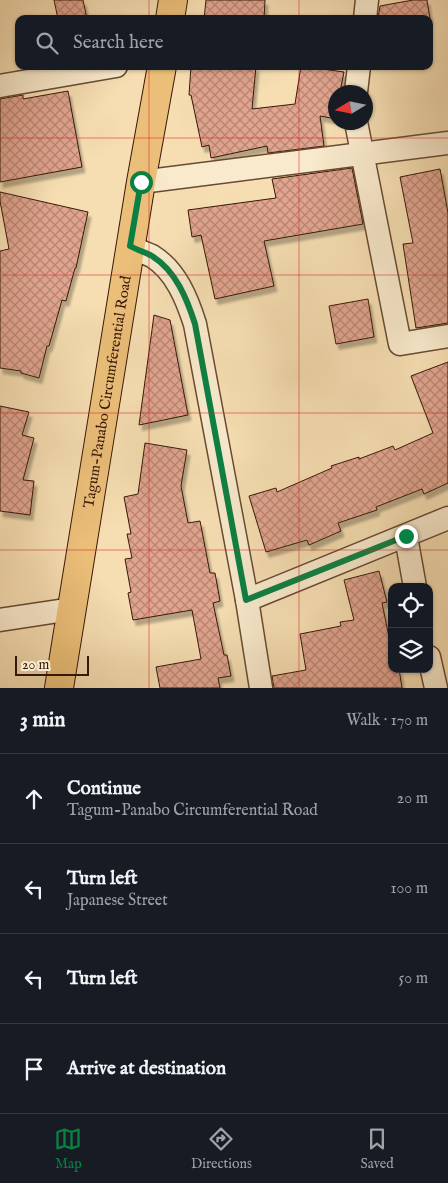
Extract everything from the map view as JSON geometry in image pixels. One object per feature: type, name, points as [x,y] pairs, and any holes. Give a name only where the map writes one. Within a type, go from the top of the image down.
[{"type":"main road","points":[[171,15],[173,0]]},
{"type":"main road","name":"Tagum-Panabo Circumferential Road","points":[[60,688],[130,246],[161,70]]},
{"type":"street","points":[[366,15],[368,0]]},
{"type":"street","points":[[0,86],[93,70]]},
{"type":"street","points":[[357,85],[359,70]]},
{"type":"street","points":[[357,130],[400,344],[448,336]]},
{"type":"street","points":[[141,182],[448,143]]},
{"type":"street","points":[[130,246],[153,257],[174,277],[188,302],[195,324],[261,688]]},
{"type":"street","points":[[246,600],[448,518]]},
{"type":"street","points":[[406,536],[415,583]]},
{"type":"street","points":[[0,620],[72,609]]},
{"type":"street","points":[[433,673],[436,688]]},
{"type":"building","points":[[54,0],[83,0],[86,15],[57,15]]},
{"type":"building","points":[[206,0],[265,0],[264,15],[204,15]]},
{"type":"building","points":[[413,0],[427,0],[429,15],[379,15],[380,6]]},
{"type":"building","points":[[191,70],[256,70],[252,109],[295,104],[300,70],[344,72],[341,85],[328,85],[328,118],[320,116],[324,146],[268,153],[267,146],[211,158],[209,145],[202,147],[191,95],[189,95]]},
{"type":"building","points":[[68,91],[82,167],[0,182],[0,99],[23,95],[23,99]]},
{"type":"building","points":[[352,168],[363,224],[264,241],[274,286],[215,299],[201,235],[192,237],[188,210],[276,198],[272,179]]},
{"type":"building","points":[[440,169],[448,213],[448,323],[416,328],[403,244],[413,243],[400,177]]},
{"type":"building","points":[[0,192],[88,212],[76,268],[66,301],[62,300],[39,378],[21,373],[21,371],[0,368],[0,251],[9,249]]},
{"type":"building","points":[[368,299],[374,337],[336,344],[329,306]]},
{"type":"building","points":[[154,315],[170,320],[188,415],[139,425]]},
{"type":"building","points":[[448,362],[448,483],[424,494],[422,489],[376,507],[377,510],[338,523],[341,531],[309,545],[307,540],[266,552],[249,496],[276,488],[277,492],[332,468],[331,466],[359,457],[359,459],[393,446],[395,450],[433,433],[411,376]]},
{"type":"building","points":[[0,406],[29,412],[22,435],[34,438],[23,480],[34,481],[30,515],[0,511]]},
{"type":"building","points":[[145,443],[187,450],[181,486],[188,523],[200,521],[210,573],[215,573],[220,601],[213,603],[224,655],[227,655],[231,676],[218,678],[220,688],[160,688],[156,667],[201,659],[192,610],[133,620],[128,593],[131,592],[125,559],[132,558],[127,534],[131,534],[124,497],[138,494]]},
{"type":"building","points":[[379,571],[387,602],[382,603],[388,632],[388,673],[400,673],[402,688],[274,688],[272,676],[306,670],[300,634],[341,626],[340,622],[354,620],[344,580]]},
{"type":"route","points":[[141,182],[130,246],[153,257],[174,277],[188,302],[195,324],[246,600],[406,536]]}]
